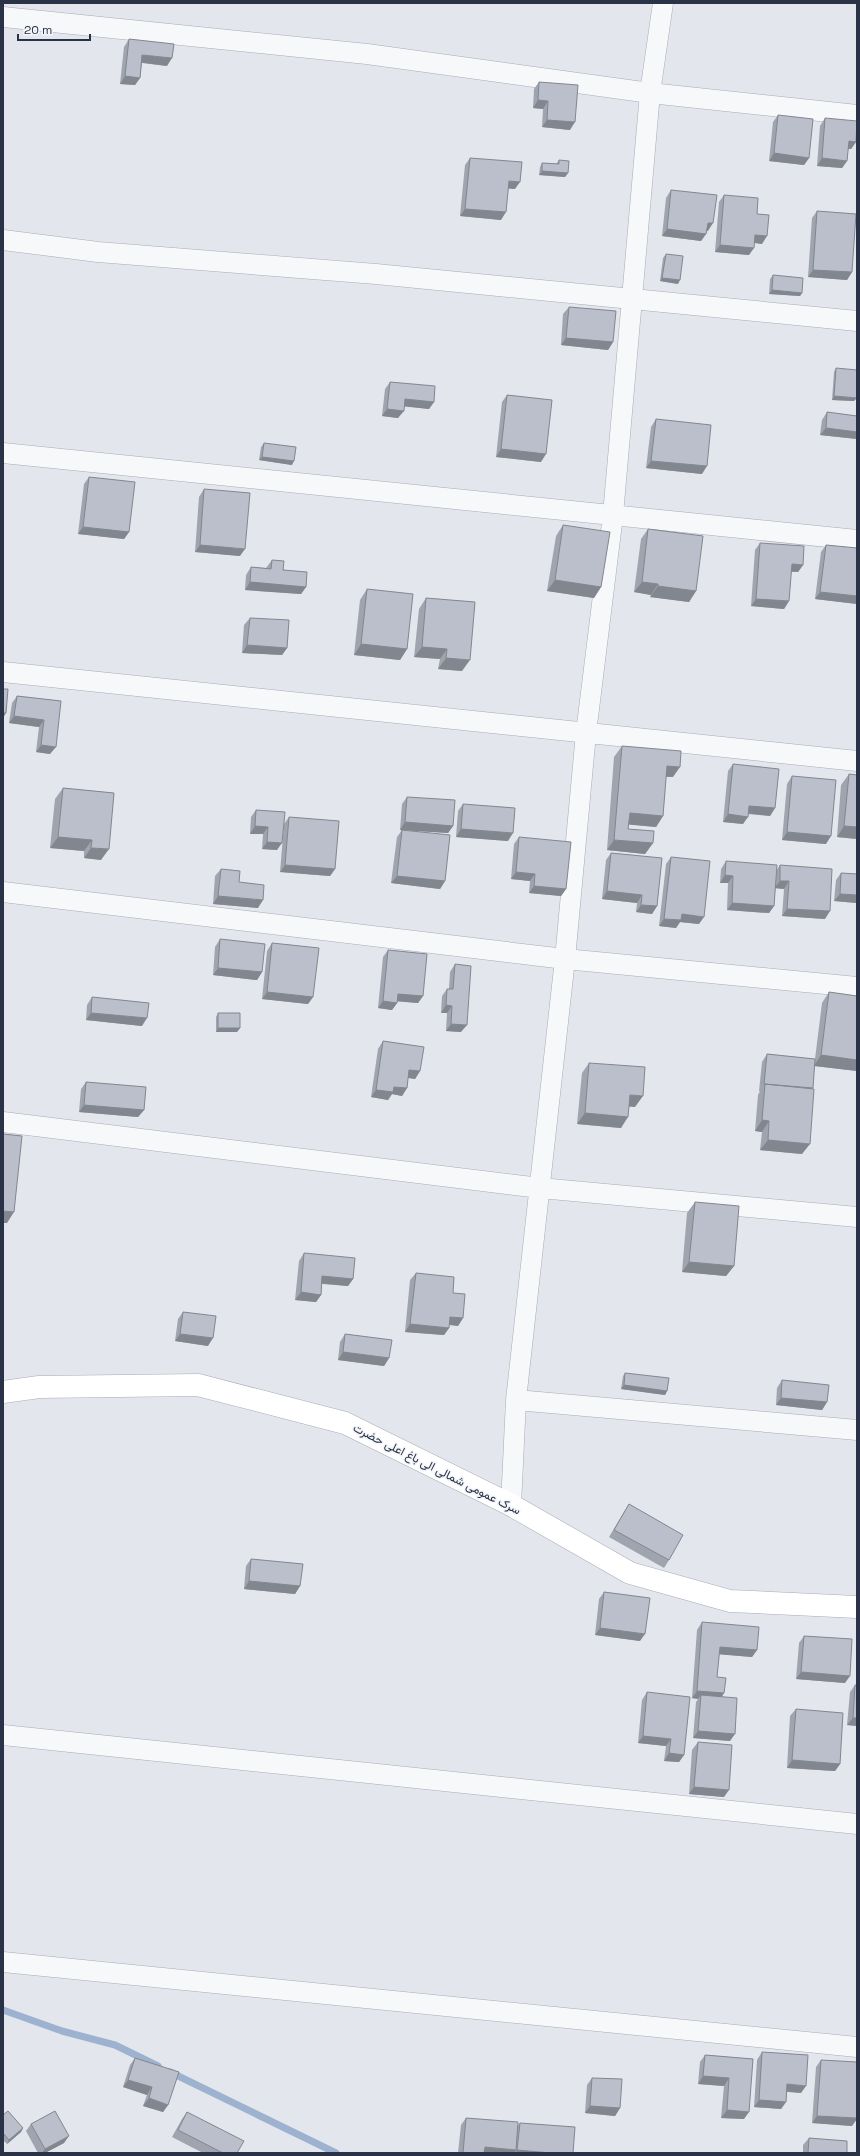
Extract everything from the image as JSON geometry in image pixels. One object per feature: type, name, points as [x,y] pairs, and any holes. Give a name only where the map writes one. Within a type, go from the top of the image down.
[{"type":"street","points":[[511,1505],[516,1400],[565,959],[586,733],[613,515],[650,93],[663,3]]},
{"type":"street","points":[[3,17],[367,54],[650,93],[857,114]]},
{"type":"street","points":[[3,240],[98,252],[376,274],[857,321]]},
{"type":"street","points":[[3,453],[857,540]]},
{"type":"street","points":[[3,672],[857,761]]},
{"type":"street","points":[[3,892],[565,959],[857,987]]},
{"type":"street","points":[[3,1122],[540,1188],[857,1217]]},
{"type":"street","name":"سرک عمومی شمالی الی باغ اعلی حضرت","points":[[3,1392],[39,1387],[198,1385],[345,1423],[511,1505],[630,1573],[730,1601],[857,1607]]},
{"type":"street","points":[[516,1400],[857,1430]]},
{"type":"street","points":[[3,1735],[857,1824]]},
{"type":"street","points":[[3,1962],[857,2047]]},
{"type":"building","points":[[129,39],[174,44],[172,58],[142,55],[140,78],[125,76]]},
{"type":"building","points":[[539,82],[578,85],[575,122],[547,120],[548,101],[538,100]]},
{"type":"building","points":[[778,115],[813,119],[809,158],[774,153]]},
{"type":"building","points":[[825,118],[857,121],[856,142],[849,141],[847,161],[822,158]]},
{"type":"building","points":[[470,158],[522,162],[520,182],[509,181],[506,212],[465,209]]},
{"type":"building","points":[[559,160],[569,161],[568,173],[542,171],[542,163],[559,164]]},
{"type":"building","points":[[671,190],[717,195],[713,223],[708,223],[706,234],[667,229]]},
{"type":"building","points":[[724,195],[758,198],[757,214],[769,215],[767,236],[755,235],[754,248],[720,245]]},
{"type":"building","points":[[817,211],[856,214],[852,272],[813,270]]},
{"type":"building","points":[[666,254],[683,256],[680,280],[662,278]]},
{"type":"building","points":[[773,275],[803,278],[802,293],[772,290]]},
{"type":"building","points":[[569,307],[616,311],[613,342],[566,338]]},
{"type":"building","points":[[836,368],[857,370],[857,398],[834,396]]},
{"type":"building","points":[[390,382],[435,386],[434,402],[405,399],[404,411],[387,409]]},
{"type":"building","points":[[507,395],[552,400],[546,454],[501,449]]},
{"type":"building","points":[[827,412],[857,416],[857,432],[826,428]]},
{"type":"building","points":[[656,419],[711,425],[707,466],[651,461]]},
{"type":"building","points":[[264,443],[296,447],[294,461],[262,457]]},
{"type":"building","points":[[89,477],[135,482],[129,532],[83,527]]},
{"type":"building","points":[[204,489],[250,493],[245,549],[200,545]]},
{"type":"building","points":[[563,525],[610,532],[601,587],[555,580]]},
{"type":"building","points":[[648,529],[703,536],[696,591],[658,586],[658,584],[642,582]]},
{"type":"building","points":[[760,543],[804,546],[803,565],[792,564],[789,601],[756,599]]},
{"type":"building","points":[[826,545],[857,548],[857,596],[820,592]]},
{"type":"building","points":[[272,560],[284,561],[283,570],[307,572],[306,587],[250,582],[251,567],[271,569]]},
{"type":"building","points":[[367,589],[413,594],[407,649],[361,644]]},
{"type":"building","points":[[426,598],[475,602],[470,660],[446,658],[447,649],[422,647]]},
{"type":"building","points":[[250,618],[289,620],[287,648],[247,645]]},
{"type":"building","points":[[3,689],[8,689],[6,713],[4,713],[3,719]]},
{"type":"building","points":[[17,696],[61,701],[56,747],[41,745],[44,720],[14,716]]},
{"type":"building","points":[[622,746],[681,751],[680,767],[667,766],[663,816],[630,813],[628,829],[654,831],[653,843],[614,840]]},
{"type":"building","points":[[733,764],[779,769],[775,808],[749,806],[748,817],[728,814]]},
{"type":"building","points":[[849,774],[857,775],[857,827],[844,826]]},
{"type":"building","points":[[792,776],[836,780],[831,836],[787,832]]},
{"type":"building","points":[[63,788],[114,793],[109,849],[91,848],[92,840],[58,837]]},
{"type":"building","points":[[407,797],[455,800],[453,826],[405,822]]},
{"type":"building","points":[[463,804],[515,808],[513,833],[461,829]]},
{"type":"building","points":[[256,810],[285,812],[282,843],[267,842],[268,827],[255,826]]},
{"type":"building","points":[[289,817],[339,821],[335,869],[285,865]]},
{"type":"building","points":[[402,830],[450,835],[445,881],[397,876]]},
{"type":"building","points":[[519,837],[571,842],[566,889],[534,886],[535,874],[516,872]]},
{"type":"building","points":[[611,853],[662,858],[657,906],[641,905],[642,895],[607,891]]},
{"type":"building","points":[[671,857],[710,861],[704,917],[682,914],[681,920],[664,919]]},
{"type":"building","points":[[726,861],[777,865],[774,906],[732,903],[733,876],[725,875]]},
{"type":"building","points":[[780,865],[832,869],[830,911],[787,909],[789,881],[780,881]]},
{"type":"building","points":[[221,869],[240,871],[239,882],[264,885],[263,900],[218,896]]},
{"type":"building","points":[[841,873],[857,874],[857,895],[840,894]]},
{"type":"building","points":[[220,939],[265,944],[262,972],[218,968]]},
{"type":"building","points":[[272,943],[319,948],[313,997],[267,992]]},
{"type":"building","points":[[388,950],[427,954],[423,996],[398,994],[397,1003],[383,1001]]},
{"type":"building","points":[[455,964],[471,966],[467,1025],[451,1024],[452,1006],[446,1005],[447,989],[453,989]]},
{"type":"building","points":[[829,992],[857,996],[857,1060],[821,1055]]},
{"type":"building","points":[[92,997],[149,1003],[147,1018],[91,1013]]},
{"type":"building","points":[[218,1013],[240,1013],[240,1028],[218,1028]]},
{"type":"building","points":[[383,1041],[424,1047],[420,1071],[409,1070],[407,1088],[394,1087],[393,1092],[376,1090]]},
{"type":"building","points":[[767,1054],[815,1059],[813,1088],[764,1084]]},
{"type":"building","points":[[589,1063],[645,1067],[643,1096],[630,1095],[628,1117],[585,1113]]},
{"type":"building","points":[[86,1082],[146,1087],[144,1110],[84,1105]]},
{"type":"building","points":[[765,1084],[814,1089],[810,1144],[768,1140],[769,1121],[762,1120]]},
{"type":"building","points":[[3,1134],[22,1136],[14,1212],[3,1211]]},
{"type":"building","points":[[695,1202],[739,1206],[734,1266],[689,1262]]},
{"type":"building","points":[[304,1253],[355,1258],[353,1279],[322,1276],[321,1295],[301,1292]]},
{"type":"building","points":[[416,1273],[454,1277],[453,1293],[465,1294],[463,1318],[450,1317],[449,1328],[410,1324]]},
{"type":"building","points":[[183,1312],[216,1316],[213,1338],[180,1334]]},
{"type":"building","points":[[345,1334],[392,1340],[389,1358],[343,1352]]},
{"type":"building","points":[[625,1373],[669,1378],[667,1391],[624,1385]]},
{"type":"building","points":[[782,1380],[829,1385],[827,1402],[781,1398]]},
{"type":"building","points":[[629,1504],[683,1535],[669,1560],[614,1530]]},
{"type":"building","points":[[251,1559],[303,1564],[300,1586],[249,1581]]},
{"type":"building","points":[[604,1592],[650,1598],[645,1634],[600,1628]]},
{"type":"building","points":[[702,1622],[759,1627],[757,1650],[720,1647],[717,1677],[726,1678],[724,1693],[697,1691]]},
{"type":"building","points":[[804,1636],[852,1639],[850,1676],[801,1672]]},
{"type":"building","points":[[855,1685],[857,1685],[857,1718],[853,1718]]},
{"type":"building","points":[[647,1692],[690,1697],[684,1755],[669,1753],[671,1739],[643,1736]]},
{"type":"building","points":[[701,1695],[737,1698],[735,1734],[698,1731]]},
{"type":"building","points":[[796,1709],[843,1713],[840,1764],[792,1760]]},
{"type":"building","points":[[698,1742],[732,1745],[729,1790],[694,1787]]},
{"type":"building","points":[[762,2052],[808,2055],[806,2086],[787,2084],[786,2102],[759,2100]]},
{"type":"building","points":[[705,2055],[753,2059],[749,2112],[727,2110],[729,2078],[703,2076]]},
{"type":"building","points":[[135,2058],[179,2072],[168,2105],[149,2098],[152,2087],[128,2080]]},
{"type":"building","points":[[821,2060],[857,2062],[857,2118],[817,2116]]},
{"type":"building","points":[[592,2078],[622,2079],[620,2108],[590,2106]]},
{"type":"building","points":[[8,2111],[23,2128],[9,2140],[3,2133],[3,2115]]},
{"type":"building","points":[[55,2111],[69,2136],[45,2149],[31,2124]]},
{"type":"building","points":[[187,2112],[244,2141],[237,2153],[223,2153],[178,2130]]},
{"type":"building","points":[[466,2118],[518,2122],[516,2150],[485,2147],[484,2153],[463,2153]]},
{"type":"building","points":[[520,2123],[575,2127],[573,2153],[517,2150]]},
{"type":"building","points":[[809,2138],[847,2141],[847,2153],[808,2153]]},
{"type":"waterway","points":[[3,2010],[62,2031],[115,2045],[158,2066]]},
{"type":"waterway","points":[[170,2072],[336,2153]]}]
